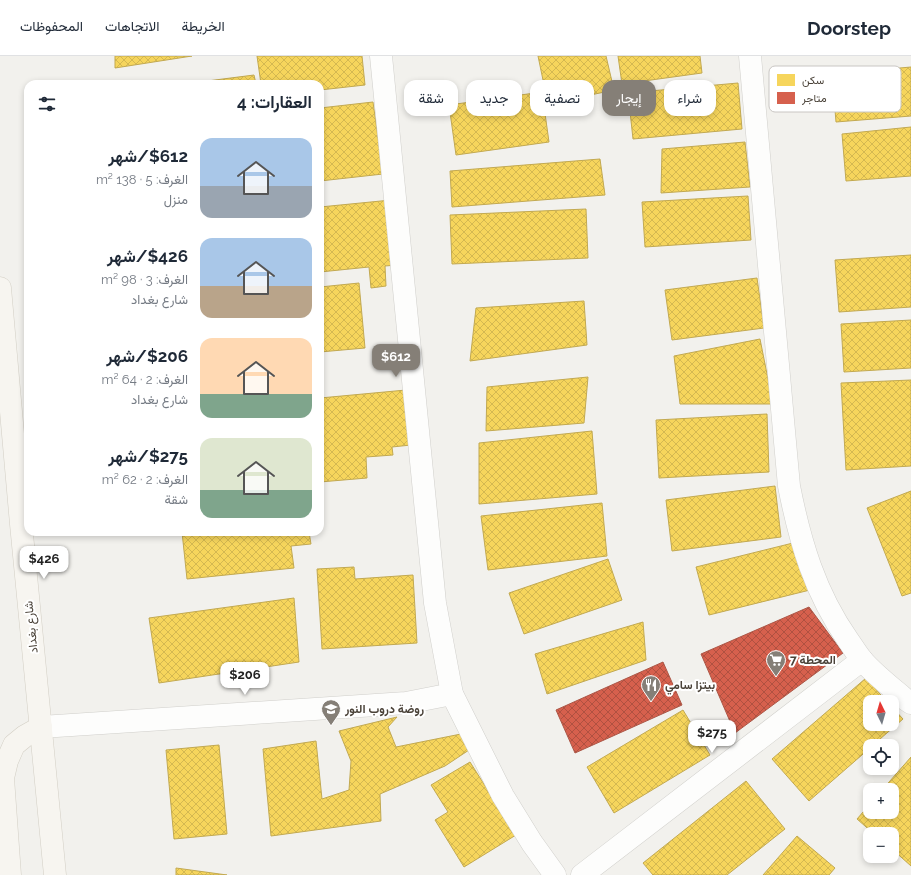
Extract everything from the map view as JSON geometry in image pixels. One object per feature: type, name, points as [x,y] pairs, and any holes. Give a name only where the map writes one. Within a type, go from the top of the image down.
[{"type":"main road","name":"شارع بغداد","points":[[0,288],[55,875]]},
{"type":"main road","points":[[10,875],[3,778],[7,761],[14,746],[25,736],[41,727]]},
{"type":"street","points":[[381,56],[435,603],[452,694],[503,796],[532,843],[555,875]]},
{"type":"street","points":[[750,56],[789,486],[796,523],[807,560],[822,595],[840,629],[862,660],[911,703]]},
{"type":"street","points":[[582,875],[862,660]]},
{"type":"street","points":[[41,727],[406,703],[452,694]]},
{"type":"building: سكن","points":[[115,56],[192,56],[115,68]]},
{"type":"building: سكن","points":[[257,56],[362,56],[365,85],[324,90],[324,80],[260,80]]},
{"type":"building: سكن","points":[[538,56],[606,56],[612,80],[602,80],[602,93],[594,94],[594,80],[543,80]]},
{"type":"building: سكن","points":[[618,56],[700,56],[702,73],[651,80],[621,80]]},
{"type":"building: سكن","points":[[911,67],[911,116],[836,122],[835,112],[901,112],[901,68]]},
{"type":"building: سكن","points":[[254,75],[255,80],[215,80]]},
{"type":"building: سكن","points":[[738,83],[742,129],[633,139],[630,116],[656,116],[656,90],[664,90],[664,116],[716,116],[716,85]]},
{"type":"building: سكن","points":[[530,94],[530,116],[545,116],[549,142],[456,155],[451,116],[458,116],[458,104],[466,103],[466,116],[522,116],[522,95]]},
{"type":"building: سكن","points":[[373,102],[383,174],[324,181],[324,108]]},
{"type":"building: سكن","points":[[911,127],[911,176],[846,181],[842,134]]},
{"type":"building: سكن","points":[[745,142],[750,187],[661,193],[662,149]]},
{"type":"building: سكن","points":[[600,159],[605,195],[452,207],[450,171]]},
{"type":"building: سكن","points":[[748,196],[751,240],[645,247],[642,202]]},
{"type":"building: سكن","points":[[391,200],[397,265],[385,266],[386,286],[371,288],[369,267],[324,272],[324,207]]},
{"type":"building: سكن","points":[[586,209],[588,258],[452,264],[450,215]]},
{"type":"building: سكن","points":[[911,255],[911,307],[839,312],[835,260]]},
{"type":"building: سكن","points":[[757,278],[764,328],[672,340],[665,290]]},
{"type":"building: سكن","points":[[359,283],[365,348],[324,352],[324,287]]},
{"type":"building: سكن","points":[[584,301],[587,345],[470,361],[476,308]]},
{"type":"building: سكن","points":[[911,320],[911,368],[844,372],[841,324]]},
{"type":"building: سكن","points":[[760,339],[773,404],[680,404],[674,356]]},
{"type":"building: سكن","points":[[588,377],[584,423],[486,431],[487,387]]},
{"type":"building: سكن","points":[[911,380],[911,466],[846,470],[841,383]]},
{"type":"building: سكن","points":[[406,390],[411,445],[392,447],[393,455],[366,457],[367,478],[324,482],[324,398]]},
{"type":"building: سكن","points":[[767,414],[769,472],[659,478],[656,420]]},
{"type":"building: سكن","points":[[592,431],[597,494],[479,504],[479,443]]},
{"type":"building: سكن","points":[[775,486],[781,537],[672,551],[666,500]]},
{"type":"building: سكن","points":[[911,491],[911,593],[902,596],[867,508]]},
{"type":"building: سكن","points":[[602,503],[607,556],[488,570],[481,516]]},
{"type":"building: سكن","points":[[182,536],[310,536],[311,544],[291,546],[294,568],[187,579]]},
{"type":"building: سكن","points":[[797,542],[810,590],[709,615],[696,567]]},
{"type":"building: سكن","points":[[608,559],[622,600],[524,634],[509,593]]},
{"type":"building: سكن","points":[[354,567],[355,579],[413,575],[417,643],[322,649],[317,569]]},
{"type":"building: سكن","points":[[294,598],[299,662],[159,683],[149,618]]},
{"type":"building: سكن","points":[[643,622],[646,660],[547,694],[535,654]]},
{"type":"building: سكن","points":[[866,678],[881,695],[863,695],[863,731],[889,731],[880,739],[863,739],[863,754],[809,801],[772,759]]},
{"type":"building: سكن","points":[[683,710],[710,755],[614,813],[587,767]]},
{"type":"building: سكن","points":[[899,715],[903,719],[899,722]]},
{"type":"building: سكن","points":[[397,717],[388,727],[396,747],[466,733],[472,748],[445,766],[380,794],[381,821],[271,836],[263,749],[316,741],[322,799],[349,790],[351,761],[339,731]]},
{"type":"building: سكن","points":[[219,745],[227,834],[174,839],[166,750]]},
{"type":"building: سكن","points":[[911,757],[911,866],[899,855],[899,827],[866,827],[857,819],[863,812],[863,819],[899,819],[899,783],[888,783],[895,775],[899,775],[899,771]]},
{"type":"building: سكن","points":[[470,762],[516,835],[464,867],[435,820],[448,812],[431,785]]},
{"type":"building: سكن","points":[[746,781],[785,829],[727,875],[653,875],[643,863]]},
{"type":"building: سكن","points":[[797,836],[835,868],[829,875],[763,875]]},
{"type":"building: سكن","points":[[176,868],[227,875],[176,875]]},
{"type":"building: متاجر","points":[[809,607],[843,653],[735,733],[701,654]]},
{"type":"building: متاجر","points":[[663,662],[682,705],[575,753],[556,710]]},
{"type":"place","name":"المحطة 7","points":[[776,677]]},
{"type":"place","name":"بيتزا سامي","points":[[651,702]]},
{"type":"place","name":"روضة دروب النور","points":[[331,726]]}]
